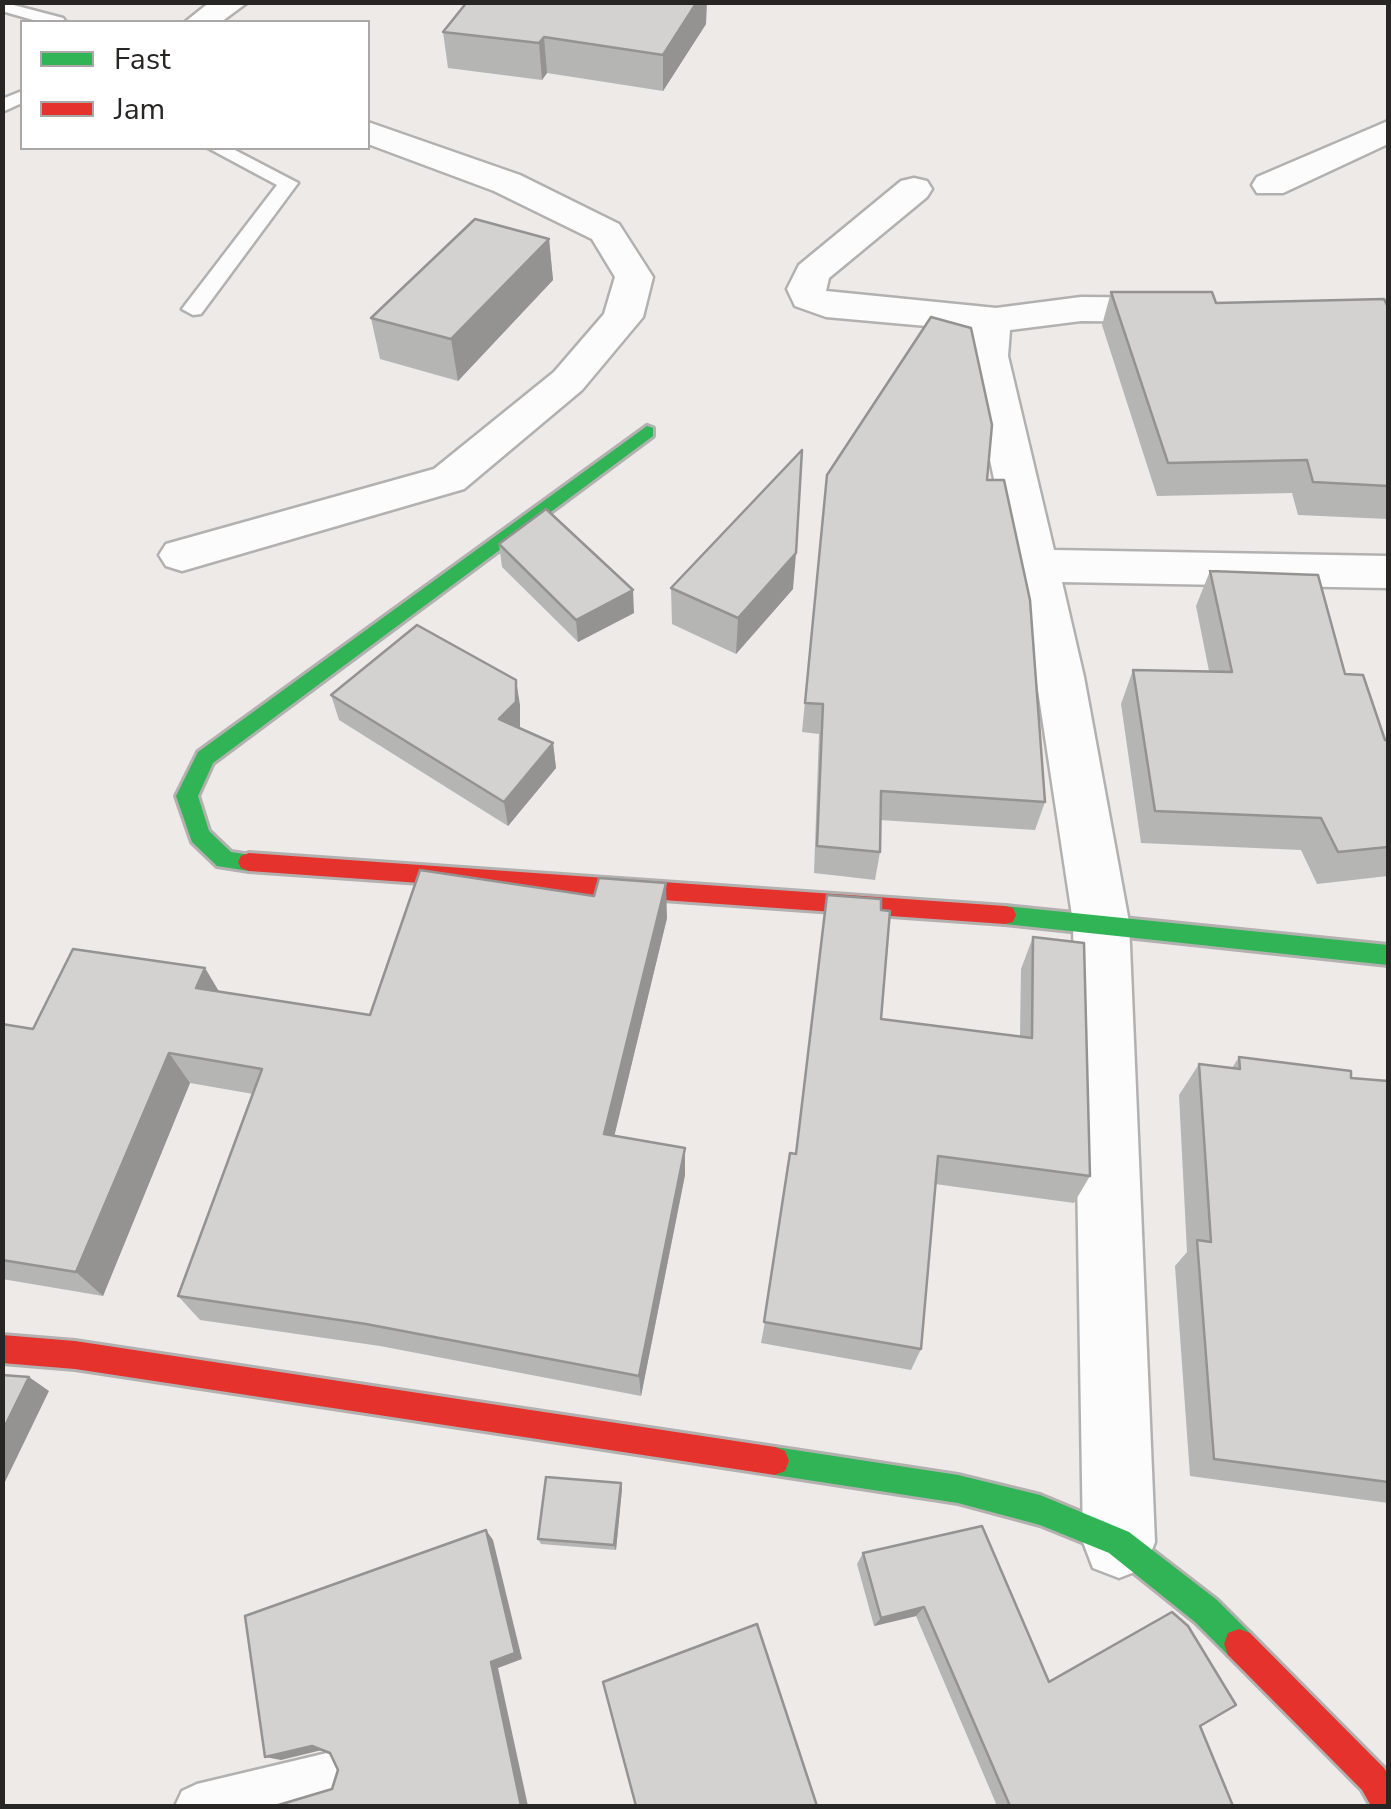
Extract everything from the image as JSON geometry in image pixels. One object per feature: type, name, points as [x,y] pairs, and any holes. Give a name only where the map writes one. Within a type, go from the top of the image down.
[{"type":"street","points":[[203,20],[233,2]]},
{"type":"street","points":[[1270,185],[1388,130]]},
{"type":"street","points":[[182,555],[449,480],[568,380],[623,318],[634,277],[606,232],[507,182],[370,133]]},
{"type":"street","points":[[914,189],[812,273],[806,289],[808,298],[826,305],[996,320],[1081,310],[1216,310]]},
{"type":"street","points":[[996,320],[987,336],[988,356],[1060,677],[1101,922],[1118,1542]]},
{"type":"street","points":[[647,432],[205,758],[187,796],[200,836],[225,860],[1101,922],[1388,956]]},
{"type":"street","points":[[1034,566],[1388,572]]},
{"type":"street","points":[[2,1349],[75,1355],[958,1489],[1040,1510],[1118,1542],[1206,1611],[1383,1787]]},
{"type":"lane","points":[[2,6],[50,20]]},
{"type":"lane","points":[[192,308],[288,183],[221,150]]},
{"type":"lane","points":[[198,1806],[327,1774]]},
{"type":"building","points":[[467,2],[697,2],[663,55],[544,37],[539,43],[443,32]]},
{"type":"building","points":[[475,219],[549,239],[451,339],[371,318]]},
{"type":"building","points":[[1111,292],[1212,292],[1216,303],[1384,299],[1388,307],[1388,486],[1313,482],[1307,460],[1168,463]]},
{"type":"building","points":[[931,317],[971,328],[992,425],[987,480],[1004,480],[1030,600],[1045,802],[881,791],[880,852],[817,846],[823,704],[805,703],[827,475]]},
{"type":"building","points":[[802,450],[796,553],[738,618],[671,588]]},
{"type":"building","points":[[546,509],[633,590],[576,620],[499,544]]},
{"type":"building","points":[[1210,571],[1318,575],[1345,674],[1363,675],[1385,740],[1388,739],[1388,847],[1338,852],[1321,818],[1155,811],[1133,670],[1232,672]]},
{"type":"building","points":[[417,625],[516,680],[516,702],[499,719],[553,743],[504,802],[331,695]]},
{"type":"building","points":[[420,870],[594,896],[599,878],[666,883],[604,1134],[685,1148],[639,1376],[366,1324],[178,1296],[262,1069],[169,1053],[76,1272],[2,1260],[2,1024],[33,1029],[73,949],[205,968],[196,988],[370,1015]]},
{"type":"building","points":[[827,895],[881,899],[881,910],[890,911],[881,1019],[1032,1038],[1033,937],[1084,943],[1090,1176],[938,1156],[921,1349],[764,1322],[790,1153],[796,1154]]},
{"type":"building","points":[[1239,1057],[1351,1071],[1351,1078],[1388,1081],[1388,1482],[1214,1459],[1197,1240],[1211,1242],[1199,1064],[1240,1069]]},
{"type":"building","points":[[2,1375],[29,1377],[2,1432]]},
{"type":"building","points":[[546,1477],[621,1483],[614,1545],[538,1539]]},
{"type":"building","points":[[982,1526],[1049,1682],[1172,1612],[1188,1626],[1236,1705],[1200,1726],[1233,1806],[1010,1806],[924,1607],[881,1618],[863,1553]]},
{"type":"building","points":[[486,1530],[515,1653],[491,1662],[521,1806],[275,1806],[332,1789],[338,1770],[330,1753],[312,1746],[265,1757],[245,1616]]},
{"type":"building","points":[[757,1624],[817,1806],[636,1806],[603,1682]]},
{"type":"traffic: fast","points":[[249,862],[225,860],[200,836],[187,796],[205,758],[647,432]]},
{"type":"traffic: fast","points":[[1005,915],[1388,955]]},
{"type":"traffic: fast","points":[[775,1461],[958,1489],[1040,1510],[1119,1542],[1206,1611],[1239,1644]]},
{"type":"traffic: jam","points":[[249,862],[1005,915]]},
{"type":"traffic: jam","points":[[2,1349],[75,1355],[775,1461]]},
{"type":"traffic: jam","points":[[1239,1644],[1373,1779],[1388,1804]]}]
